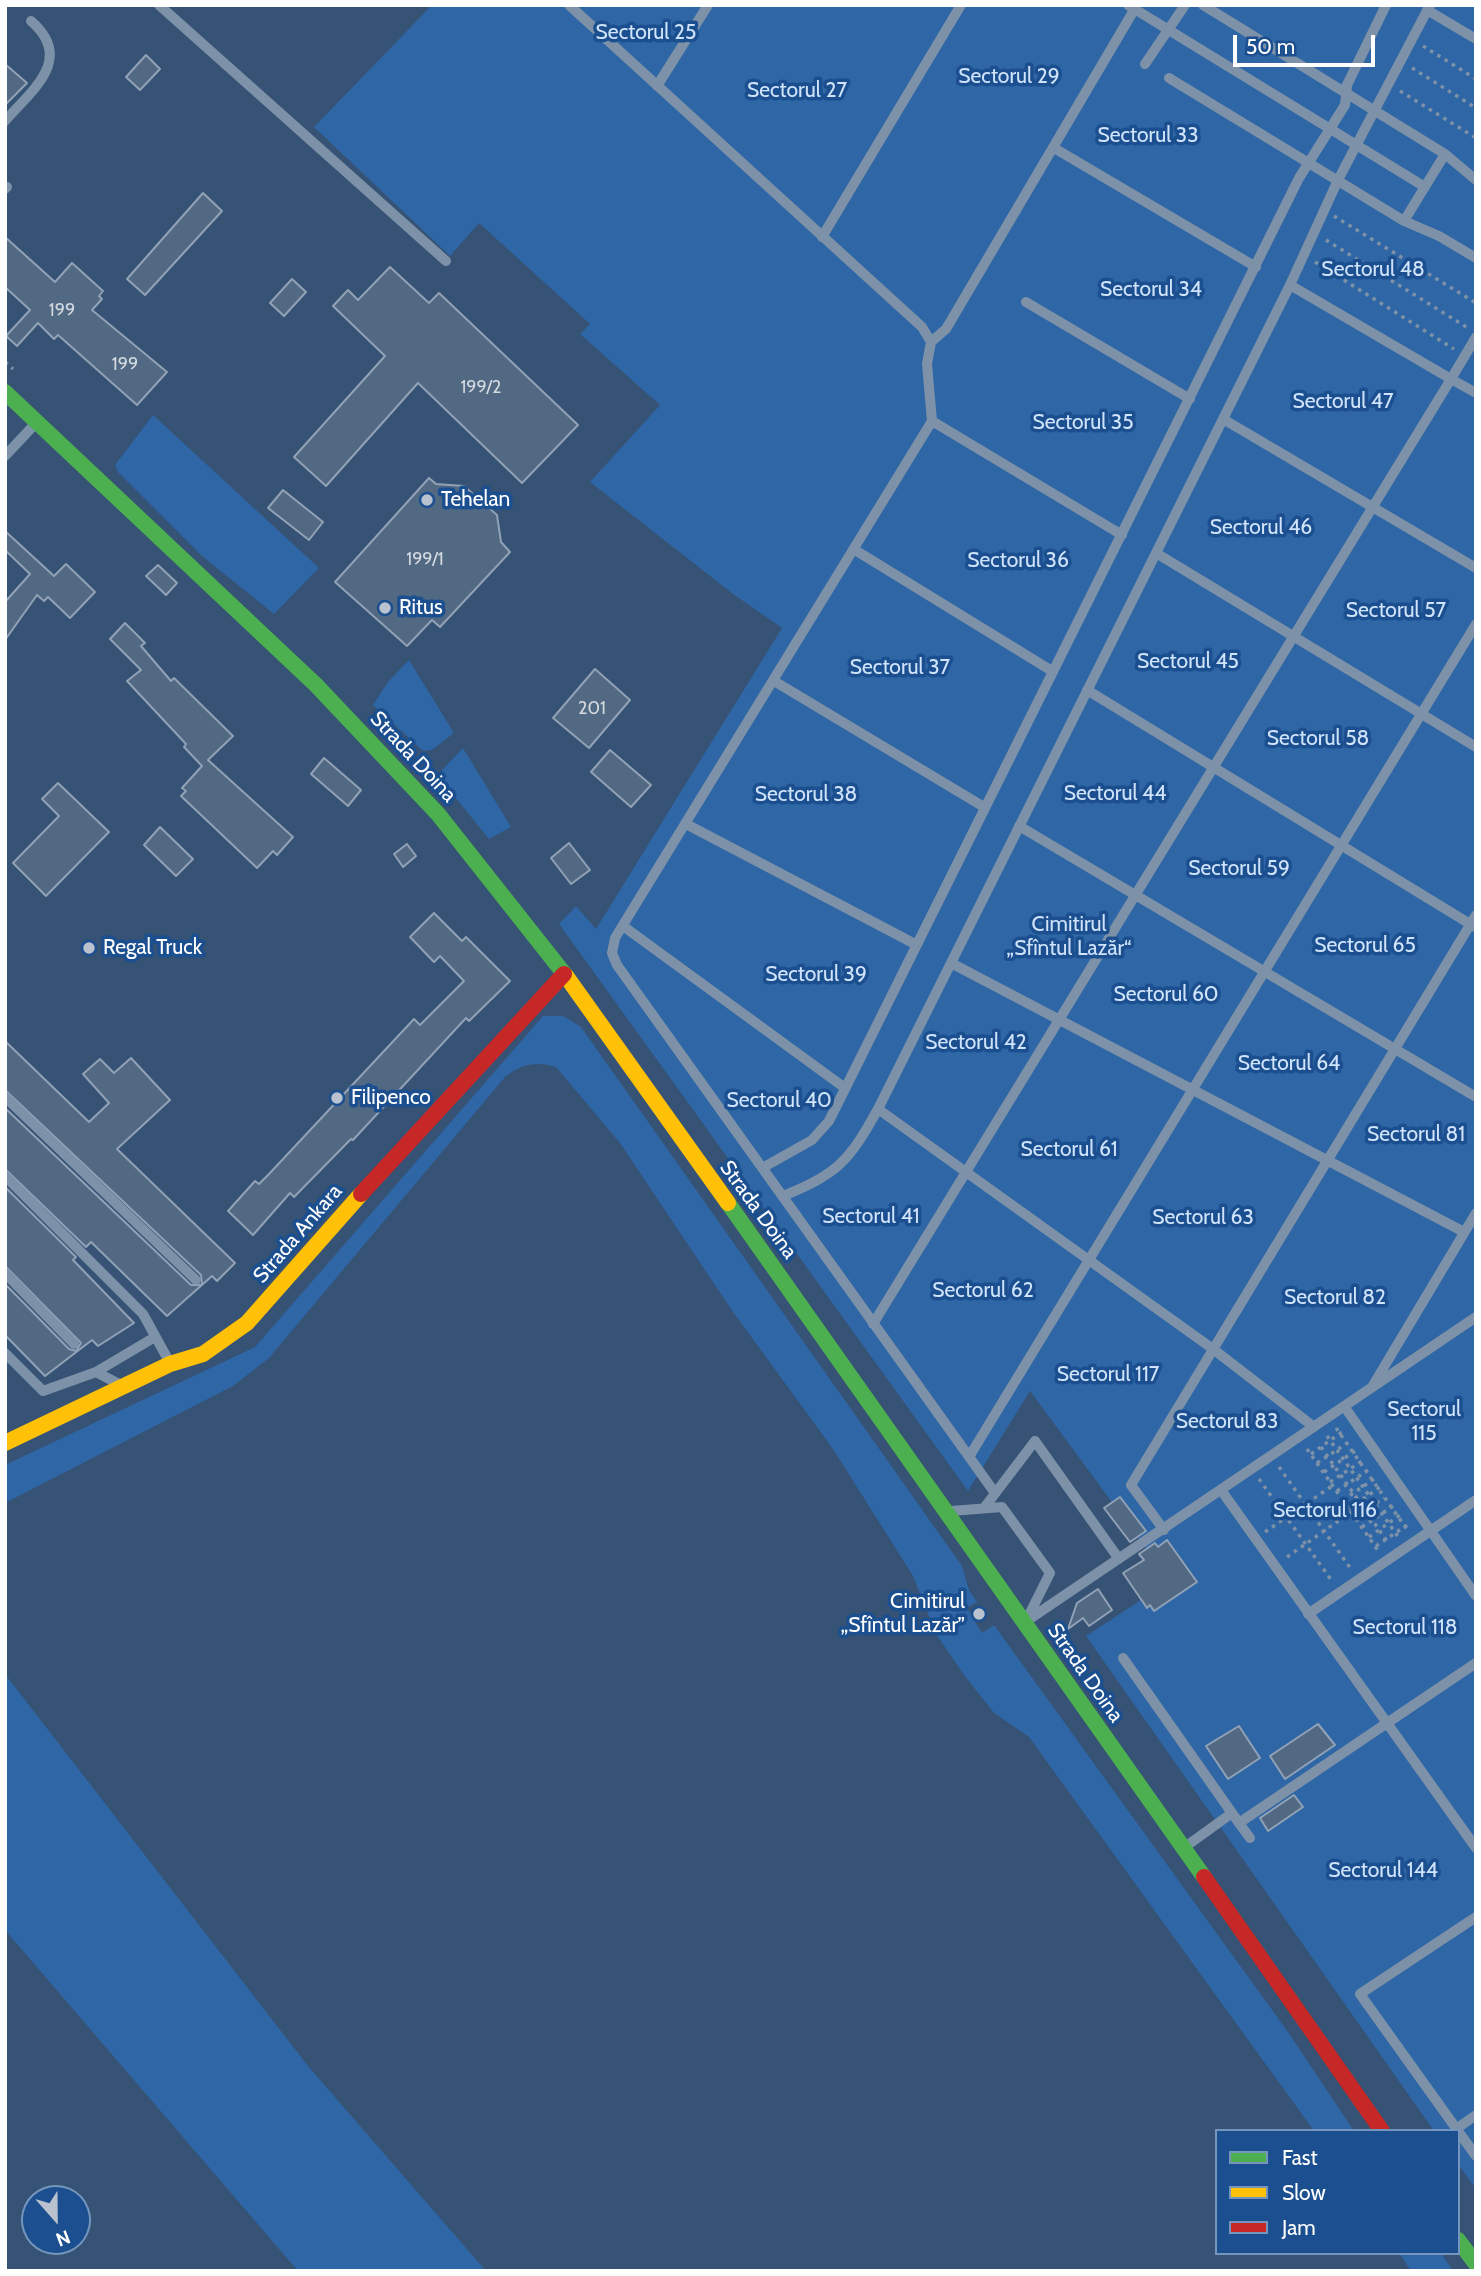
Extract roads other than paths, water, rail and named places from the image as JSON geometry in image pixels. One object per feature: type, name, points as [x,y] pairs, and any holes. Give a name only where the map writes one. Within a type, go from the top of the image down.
[{"type":"main road","name":"Strada Doina","points":[[5,393],[316,685],[438,814],[564,974],[947,1511],[1381,2129]]},
{"type":"main road","name":"Strada Ankara","points":[[5,1443],[170,1364],[203,1354],[247,1323],[411,1138],[564,974]]},
{"type":"main road","points":[[1460,2242],[1476,2264]]},
{"type":"lane","points":[[159,5],[446,261]]},
{"type":"lane","points":[[569,5],[922,327],[931,342]]},
{"type":"lane","points":[[657,86],[709,5]]},
{"type":"lane","points":[[822,237],[961,5]]},
{"type":"lane","points":[[1145,64],[1185,5]]},
{"type":"lane","points":[[1203,5],[1445,154],[1476,180]]},
{"type":"lane","points":[[764,1167],[788,1155],[822,1131],[1309,162],[1345,105],[1347,85],[1386,5]]},
{"type":"lane","points":[[995,1493],[614,960],[613,946],[932,421],[927,364],[931,342],[946,329],[1054,148],[1133,7],[1425,187]]},
{"type":"lane","points":[[783,1196],[842,1166],[860,1143],[1290,285],[1338,180],[1376,112],[1428,8],[1476,39]]},
{"type":"lane","points":[[5,121],[46,74],[51,51],[43,32],[31,21]]},
{"type":"lane","points":[[1169,78],[1404,221],[1439,236],[1476,258]]},
{"type":"lane","points":[[1054,148],[1256,267]]},
{"type":"lane","points":[[1404,221],[1445,154]]},
{"type":"lane","points":[[1290,285],[1476,394]]},
{"type":"lane","points":[[1026,302],[1190,399]]},
{"type":"lane","points":[[873,1324],[1465,356],[1474,334]]},
{"type":"lane","points":[[1223,419],[1476,568]]},
{"type":"lane","points":[[932,421],[1122,535]]},
{"type":"lane","points":[[5,456],[37,422]]},
{"type":"lane","points":[[855,550],[1052,671]]},
{"type":"lane","points":[[1156,553],[1476,747]]},
{"type":"lane","points":[[969,1458],[1476,624]]},
{"type":"lane","points":[[774,681],[984,807]]},
{"type":"lane","points":[[1087,690],[1213,768],[1474,922],[1131,1485],[1164,1530]]},
{"type":"lane","points":[[685,824],[915,944]]},
{"type":"lane","points":[[1019,826],[1476,1097]]},
{"type":"lane","points":[[623,926],[845,1088]]},
{"type":"lane","points":[[951,963],[1464,1232]]},
{"type":"lane","points":[[5,1097],[196,1280]]},
{"type":"lane","points":[[878,1109],[1213,1349],[1319,1429]]},
{"type":"lane","points":[[5,1176],[143,1314],[170,1364]]},
{"type":"lane","points":[[1371,1389],[1476,1213]]},
{"type":"lane","points":[[5,1273],[74,1344]]},
{"type":"lane","points":[[1025,1622],[1221,1490],[1319,1429],[1345,1406],[1476,1317]]},
{"type":"lane","points":[[5,1353],[43,1391],[96,1372],[155,1337]]},
{"type":"lane","points":[[96,1372],[124,1387]]},
{"type":"lane","points":[[1345,1406],[1476,1596]]},
{"type":"lane","points":[[984,1508],[1034,1441],[1119,1559]]},
{"type":"lane","points":[[1221,1490],[1386,1726],[1476,1848]]},
{"type":"lane","points":[[1308,1614],[1476,1500]]},
{"type":"lane","points":[[947,1511],[1002,1507],[1050,1573],[1025,1622]]},
{"type":"lane","points":[[1123,1658],[1250,1838]]},
{"type":"lane","points":[[1240,1823],[1476,1663]]},
{"type":"lane","points":[[1182,1849],[1232,1813]]},
{"type":"lane","points":[[1456,2129],[1360,1994],[1476,1917]]},
{"type":"lane","points":[[1458,2129],[1476,2115]]},
{"type":"lane","points":[[1460,2134],[1476,2156]]},
{"type":"place","name":"Tehelan","points":[[427,500]]},
{"type":"place","name":"Ritus","points":[[385,608]]},
{"type":"place","name":"Regal Truck","points":[[89,948]]},
{"type":"place","name":"Filipenco","points":[[337,1098]]},
{"type":"place","name":"Cimitirul „Sfîntul Lazăr”","points":[[979,1614]]},
{"type":"park label","name":"Sectorul 25","points":[[646,33]]},
{"type":"park label","name":"Sectorul 29","points":[[1009,77]]},
{"type":"park label","name":"Sectorul 27","points":[[797,91]]},
{"type":"park label","name":"Sectorul 33","points":[[1148,136]]},
{"type":"park label","name":"Sectorul 48","points":[[1373,270]]},
{"type":"park label","name":"Sectorul 34","points":[[1151,290]]},
{"type":"park label","name":"Sectorul 47","points":[[1343,402]]},
{"type":"park label","name":"Sectorul 35","points":[[1083,423]]},
{"type":"park label","name":"Sectorul 46","points":[[1261,528]]},
{"type":"park label","name":"Sectorul 36","points":[[1018,561]]},
{"type":"park label","name":"Sectorul 57","points":[[1396,611]]},
{"type":"park label","name":"Sectorul 45","points":[[1188,662]]},
{"type":"park label","name":"Sectorul 37","points":[[900,668]]},
{"type":"park label","name":"Sectorul 58","points":[[1318,739]]},
{"type":"park label","name":"Sectorul 44","points":[[1115,794]]},
{"type":"park label","name":"Sectorul 38","points":[[806,795]]},
{"type":"park label","name":"Sectorul 59","points":[[1239,869]]},
{"type":"park label","name":"Cimitirul „Sfîntul Lazăr“","points":[[1069,937]]},
{"type":"park label","name":"Sectorul 65","points":[[1365,946]]},
{"type":"park label","name":"Sectorul 39","points":[[816,975]]},
{"type":"park label","name":"Sectorul 60","points":[[1166,995]]},
{"type":"park label","name":"Sectorul 42","points":[[976,1043]]},
{"type":"park label","name":"Sectorul 64","points":[[1289,1064]]},
{"type":"park label","name":"Sectorul 40","points":[[779,1101]]},
{"type":"park label","name":"Sectorul 81","points":[[1416,1135]]},
{"type":"park label","name":"Sectorul 61","points":[[1069,1150]]},
{"type":"park label","name":"Sectorul 41","points":[[871,1217]]},
{"type":"park label","name":"Sectorul 63","points":[[1203,1218]]},
{"type":"park label","name":"Sectorul 62","points":[[983,1291]]},
{"type":"park label","name":"Sectorul 82","points":[[1335,1298]]},
{"type":"park label","name":"Sectorul 117","points":[[1108,1375]]},
{"type":"park label","name":"Sectorul 83","points":[[1227,1422]]},
{"type":"park label","name":"Sectorul 115","points":[[1424,1422]]},
{"type":"park label","name":"Sectorul 116","points":[[1325,1511]]},
{"type":"park label","name":"Sectorul 118","points":[[1405,1628]]},
{"type":"park label","name":"Sectorul 144","points":[[1383,1871]]}]
